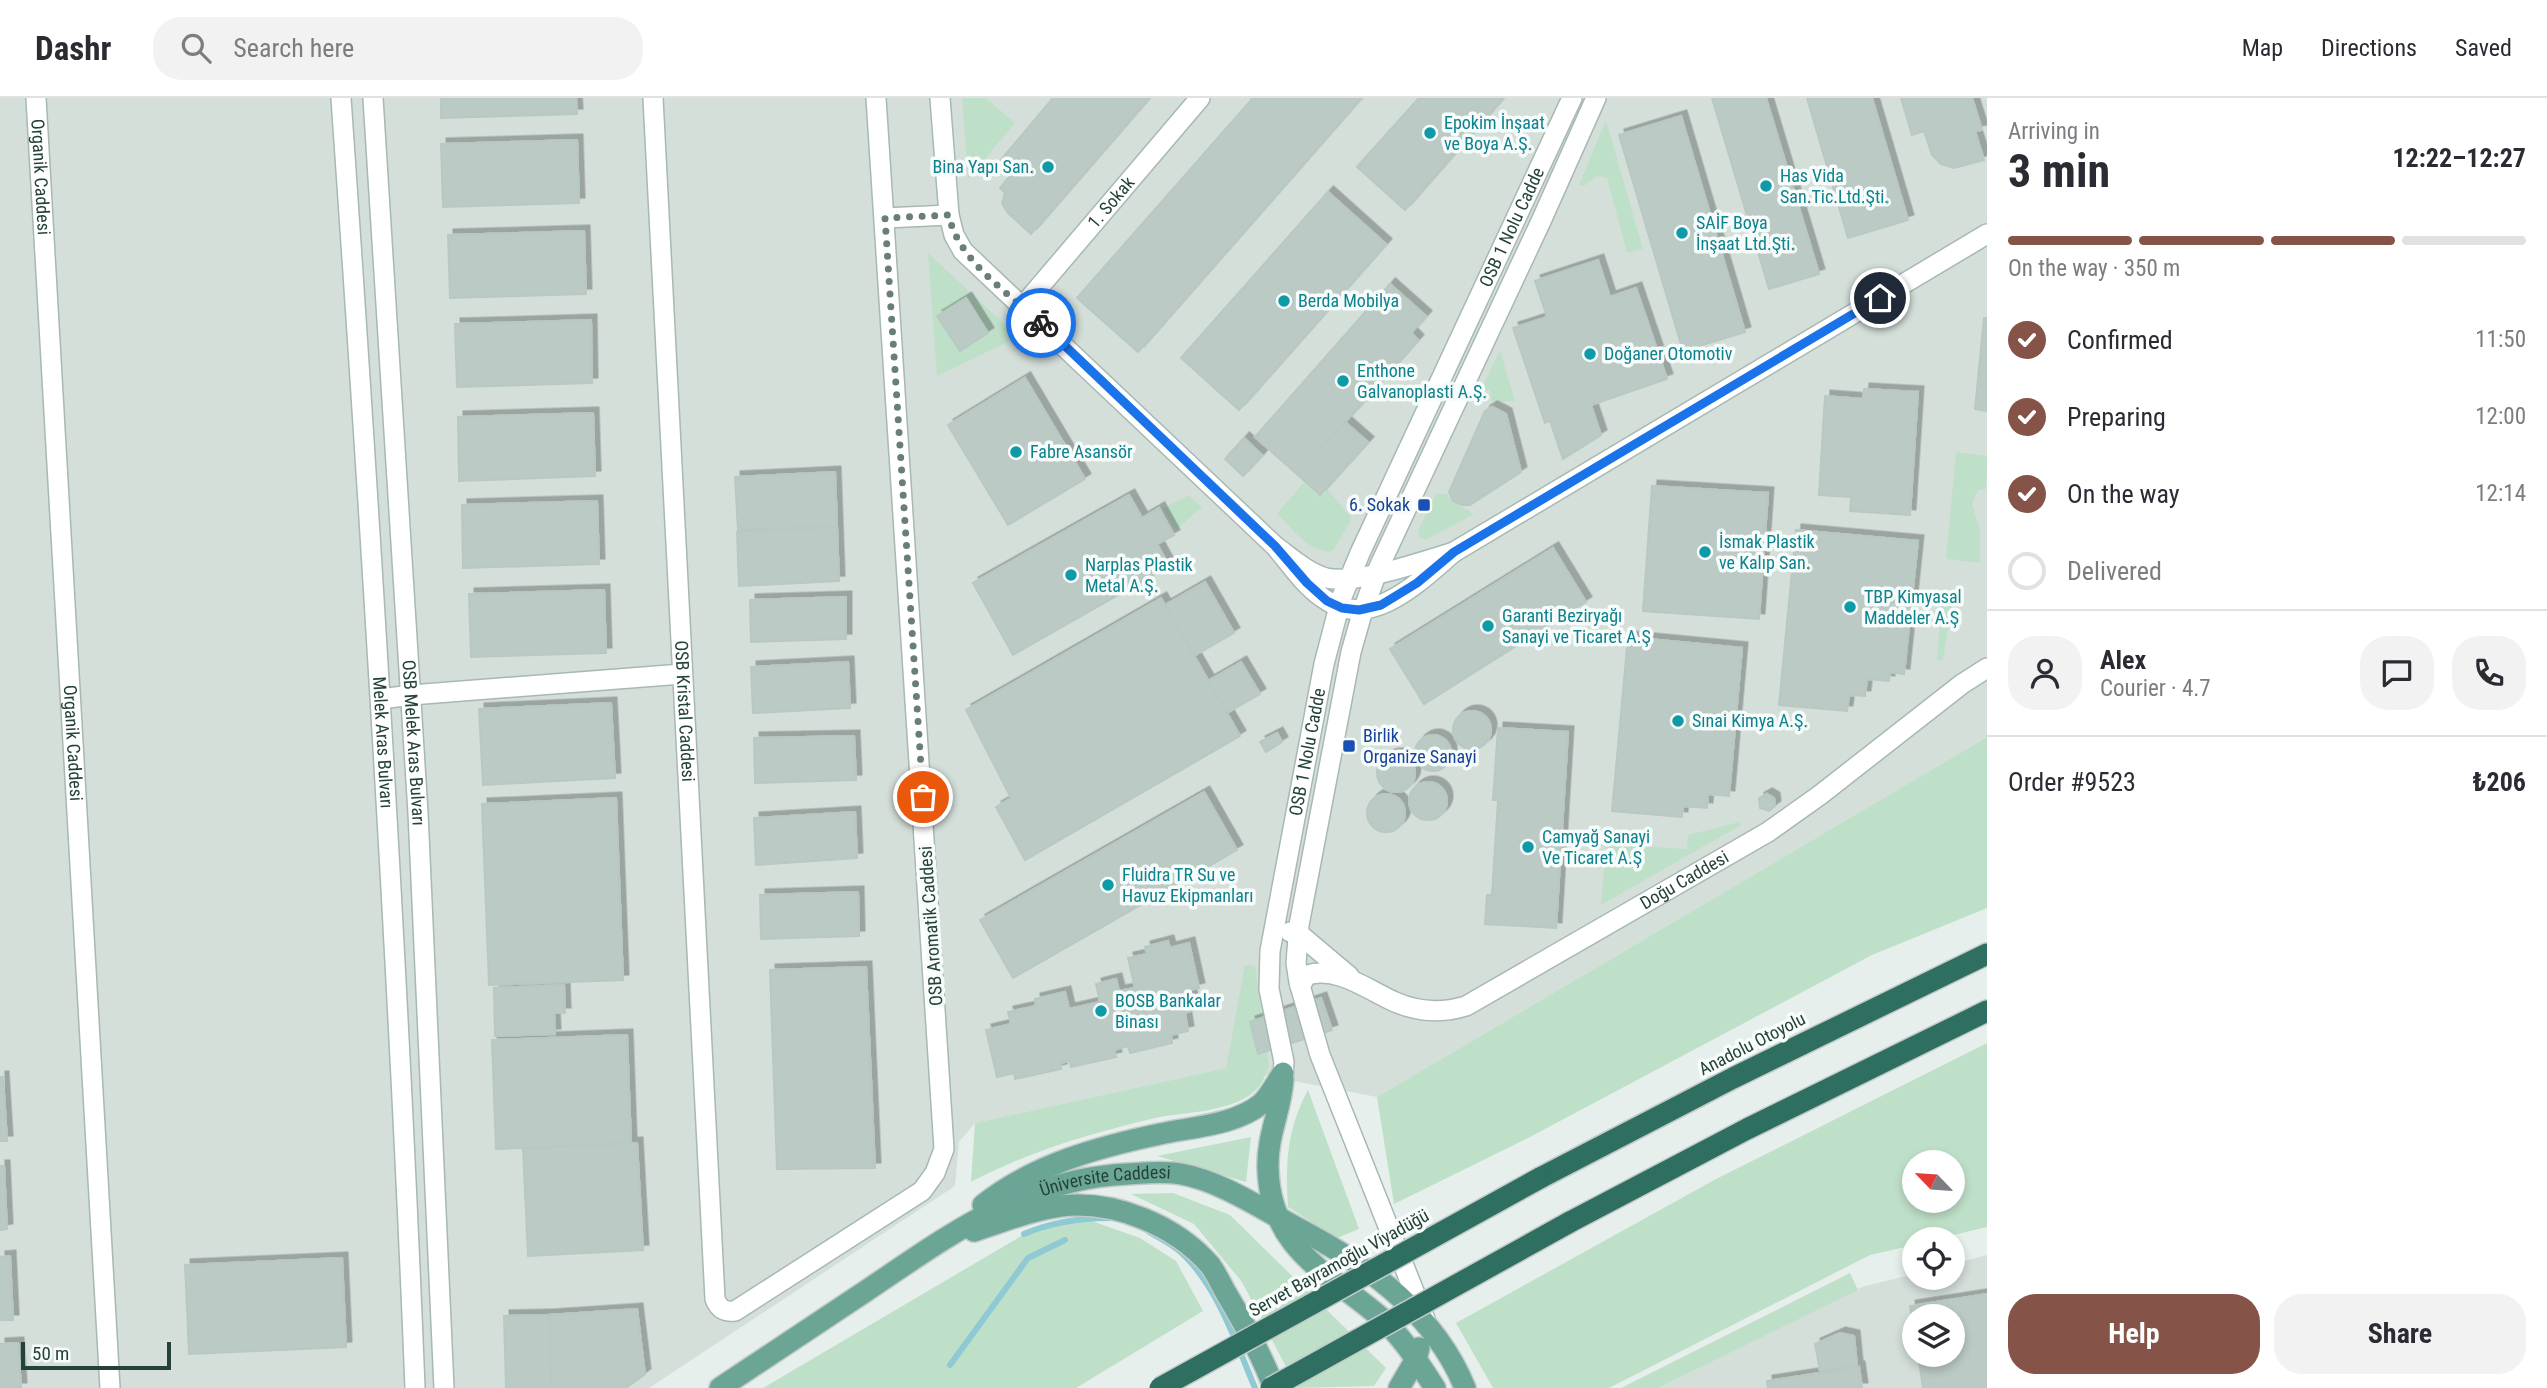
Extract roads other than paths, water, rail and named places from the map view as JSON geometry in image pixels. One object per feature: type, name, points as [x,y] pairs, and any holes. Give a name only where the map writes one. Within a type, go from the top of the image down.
[{"type":"highway","name":"Anadolu Otoyolu","points":[[1540,1178],[1733,1078],[1987,954]]},
{"type":"highway","points":[[1273,1388],[1570,1222],[1747,1129],[1987,1011]]},
{"type":"highway","name":"Servet Bayramoğlu Viyadüğü","points":[[1160,1388],[1540,1178]]},
{"type":"main road","name":"OSB 1 Nolu Cadde","points":[[1283,1073],[1282,1097],[1268,1141],[1270,1195],[1278,1218],[1294,1245],[1311,1265],[1380,1317],[1406,1344],[1435,1388]]},
{"type":"main road","points":[[938,1242],[1005,1188],[1056,1163],[1124,1142],[1241,1116],[1263,1103],[1283,1073]]},
{"type":"main road","name":"Üniversite Caddesi","points":[[720,1388],[938,1242],[987,1213],[1023,1196],[1057,1185],[1113,1174],[1181,1174],[1219,1187],[1332,1247],[1404,1298],[1427,1323],[1465,1388]]},
{"type":"main road","points":[[938,1242],[1029,1213],[1061,1206],[1090,1205],[1146,1220],[1168,1232],[1210,1266],[1241,1318],[1273,1388]]},
{"type":"main road","points":[[1399,1388],[1416,1359],[1427,1323]]},
{"type":"street","name":"Organik Caddesi","points":[[36,98],[110,1388]]},
{"type":"street","name":"Melek Aras Bulvarı","points":[[341,98],[382,699],[415,1388]]},
{"type":"street","name":"OSB Melek Aras Bulvarı","points":[[373,98],[411,695],[439,1388]]},
{"type":"street","name":"OSB Kristal Caddesi","points":[[653,98],[715,1298],[718,1307],[726,1312],[735,1311]]},
{"type":"street","name":"OSB Aromatik Caddesi","points":[[735,1311],[922,1191],[935,1173],[944,1149],[876,98]]},
{"type":"street","points":[[940,98],[949,215],[954,235],[963,251],[1275,546],[1315,592],[1351,609],[1394,598],[1454,552],[1987,234]]},
{"type":"street","name":"1. Sokak","points":[[1023,306],[1200,98]]},
{"type":"street","name":"OSB 1 Nolu Cadde","points":[[1283,1073],[1284,1062],[1269,989],[1268,971],[1324,664],[1351,609],[1362,575],[1573,98]]},
{"type":"street","name":"OSB 1 Nolu Cadde","points":[[1427,1323],[1320,1055],[1300,986],[1296,962],[1298,933],[1351,652],[1351,609],[1362,575],[1537,229],[1596,98]]},
{"type":"street","points":[[885,218],[949,215]]},
{"type":"street","points":[[1275,546],[1322,577],[1362,575],[1454,552]]},
{"type":"street","name":"Doğu Caddesi","points":[[1300,986],[1307,975],[1320,972],[1355,982],[1397,1003],[1427,1011],[1455,1009],[1481,999],[1768,832],[1962,684],[1987,668]]},
{"type":"street","points":[[382,699],[682,674]]},
{"type":"street","points":[[1272,940],[1285,931],[1298,933]]},
{"type":"street","name":"Doğu Caddesi","points":[[1298,933],[1355,982]]},
{"type":"waterway","points":[[1024,1234],[1065,1222],[1109,1218]]},
{"type":"waterway","points":[[1149,1232],[1177,1249],[1203,1278],[1224,1314],[1255,1388]]},
{"type":"waterway","points":[[950,1365],[1028,1258],[1065,1240]]},
{"type":"place","name":"Epokim İnşaat ve Boya A.Ş.","points":[[1430,133]]},
{"type":"place","name":"Bina Yapı San.","points":[[1048,167]]},
{"type":"place","name":"Has Vida San.Tic.Ltd.Şti.","points":[[1766,186]]},
{"type":"place","name":"SAİF Boya İnşaat Ltd.Şti.","points":[[1682,233]]},
{"type":"place","name":"Berda Mobilya","points":[[1284,301]]},
{"type":"place","name":"Doğaner Otomotiv","points":[[1590,354]]},
{"type":"place","name":"Enthone Galvanoplasti A.Ş.","points":[[1343,381]]},
{"type":"place","name":"Fabre Asansör","points":[[1016,452]]},
{"type":"place","name":"6. Sokak","points":[[1424,505]]},
{"type":"place","name":"İsmak Plastik ve Kalıp San.","points":[[1705,552]]},
{"type":"place","name":"Narplas Plastik Metal A.Ş.","points":[[1071,575]]},
{"type":"place","name":"TBP Kimyasal Maddeler A.Ş","points":[[1850,607]]},
{"type":"place","name":"Garanti Beziryağı Sanayi ve Ticaret A.Ş","points":[[1488,626]]},
{"type":"place","name":"Sınai Kimya A.Ş.","points":[[1678,721]]},
{"type":"place","name":"Birlik Organize Sanayi","points":[[1349,746]]},
{"type":"place","name":"Camyağ Sanayi Ve Ticaret A.Ş","points":[[1528,847]]},
{"type":"place","name":"Fluidra TR Su ve Havuz Ekipmanları","points":[[1108,885]]},
{"type":"place","name":"BOSB Bankalar Binası","points":[[1101,1011]]}]
